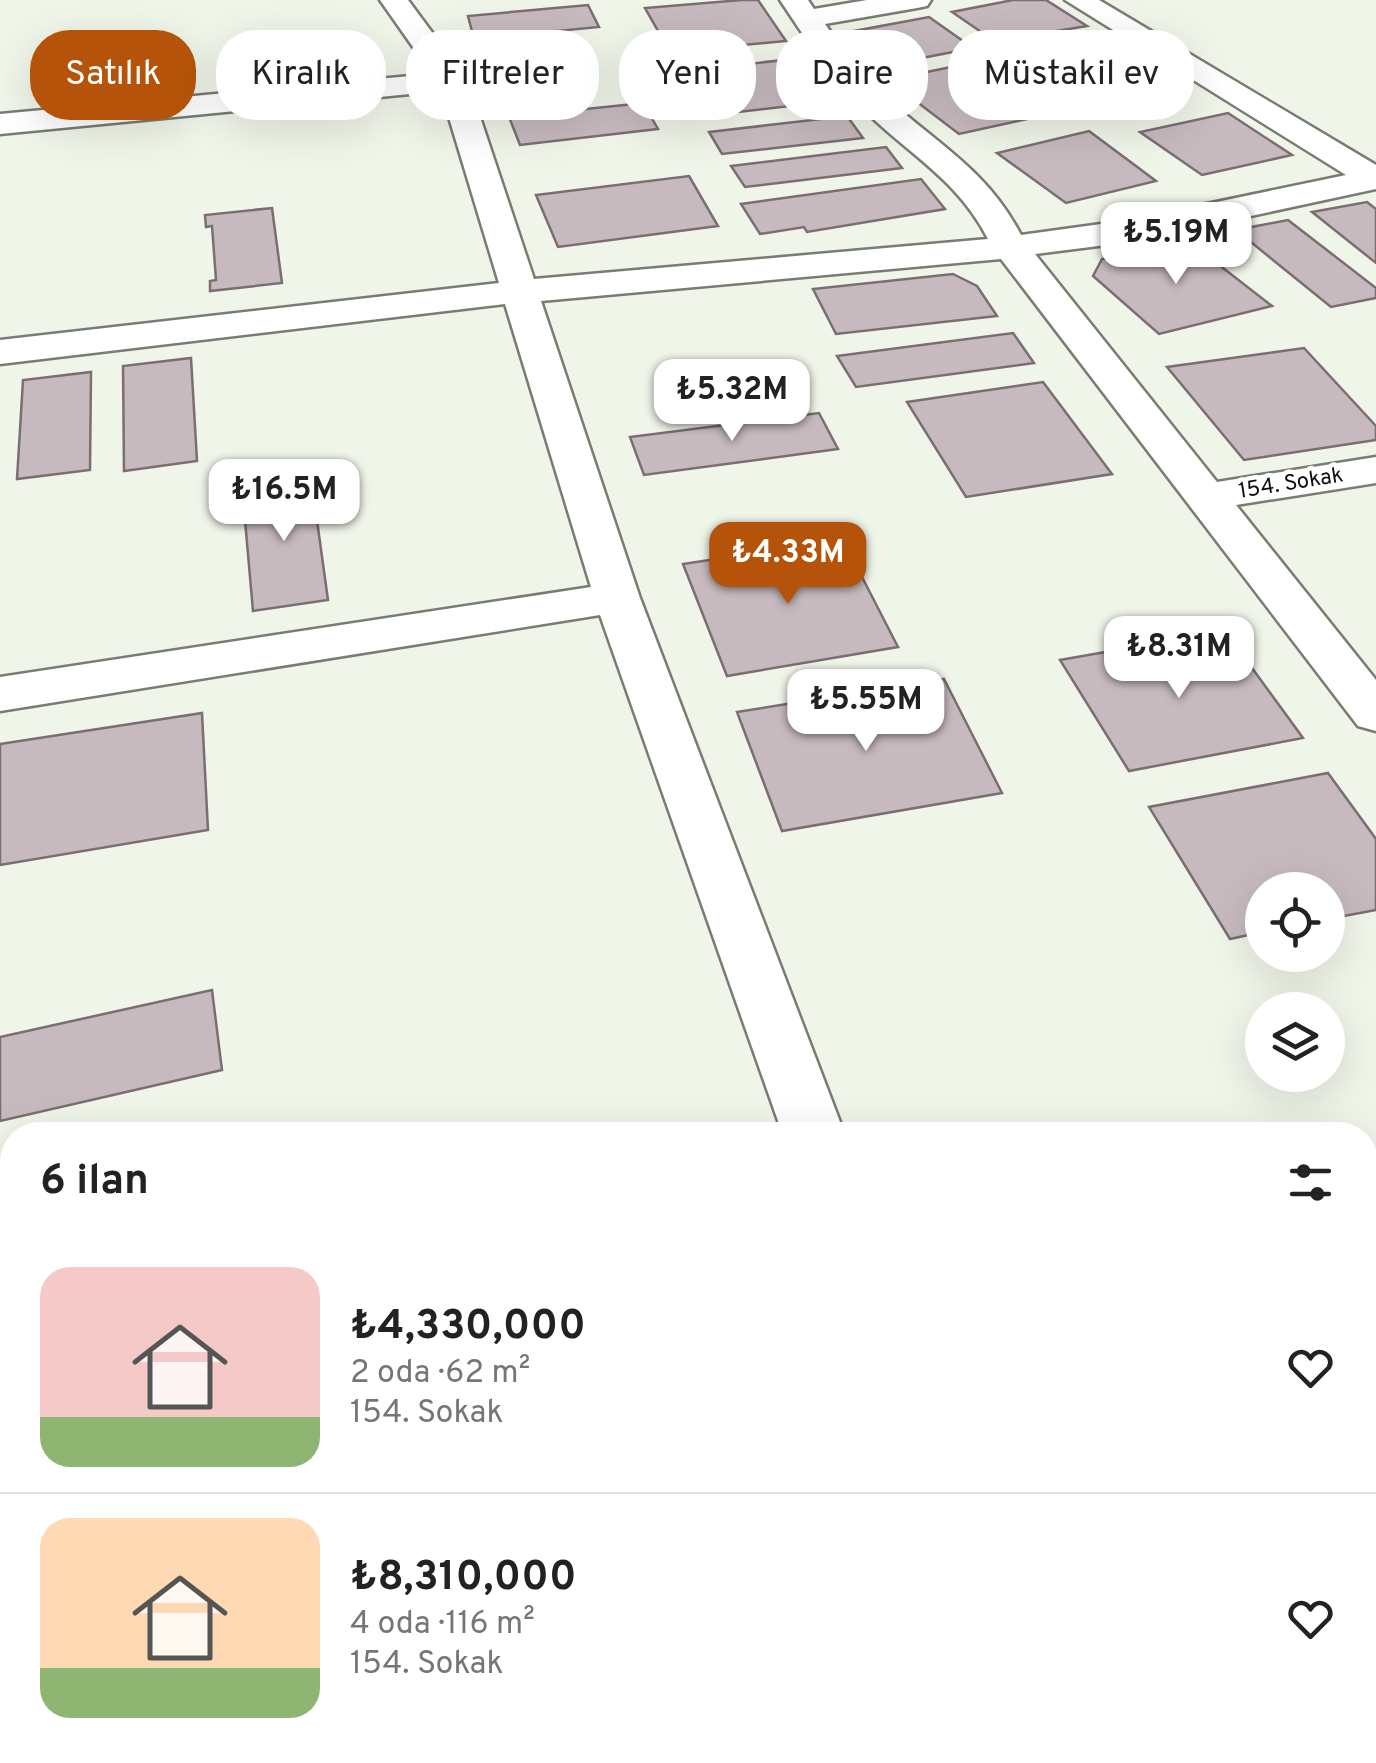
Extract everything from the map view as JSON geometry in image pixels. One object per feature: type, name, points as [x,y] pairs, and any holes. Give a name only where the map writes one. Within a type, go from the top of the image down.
[{"type":"street","points":[[394,0],[416,30]]},
{"type":"street","points":[[800,9],[917,0]]},
{"type":"street","points":[[1079,0],[1376,179]]},
{"type":"street","points":[[800,9],[858,87],[968,178],[987,200],[1010,247],[1376,714]]},
{"type":"street","points":[[0,124],[406,86]]},
{"type":"street","points":[[466,120],[618,598],[809,1122]]},
{"type":"street","points":[[0,352],[522,292],[932,257],[1130,231],[1376,179]]},
{"type":"street","name":"154. Sokak","points":[[1206,497],[1376,470]]},
{"type":"street","points":[[0,694],[618,598]]},
{"type":"building","points":[[758,0],[778,30],[776,42],[756,44],[756,30],[658,30],[645,8]]},
{"type":"building","points":[[1013,0],[1046,0],[1087,26],[1063,30],[978,30],[952,12]]},
{"type":"building","points":[[588,5],[599,27],[472,30],[468,16]]},
{"type":"building","points":[[929,17],[948,30],[948,53],[928,57],[928,30],[859,30]]},
{"type":"building","points":[[776,61],[776,108],[756,110],[756,63]]},
{"type":"building","points":[[948,68],[948,120],[1023,120],[959,134],[928,110],[928,72]]},
{"type":"building","points":[[619,106],[619,120],[653,120],[658,129],[520,145],[510,120],[599,120],[599,108]]},
{"type":"building","points":[[1228,113],[1292,155],[1202,175],[1140,132]]},
{"type":"building","points":[[812,120],[850,120],[863,138],[722,154],[709,132]]},
{"type":"building","points":[[1089,131],[1156,181],[1066,203],[997,153]]},
{"type":"building","points":[[886,147],[902,168],[745,187],[731,166]]},
{"type":"building","points":[[689,176],[718,226],[558,247],[536,195]]},
{"type":"building","points":[[921,179],[945,209],[807,232],[804,227],[760,234],[741,204]]},
{"type":"building","points":[[1367,202],[1376,209],[1376,263],[1312,212]]},
{"type":"building","points":[[272,208],[282,283],[210,291],[210,281],[216,280],[212,226],[206,227],[205,215]]},
{"type":"building","points":[[1288,220],[1376,288],[1376,298],[1331,307],[1236,230]]},
{"type":"building","points":[[1187,240],[1272,306],[1159,334],[1093,276],[1102,259]]},
{"type":"building","points":[[953,274],[977,286],[997,316],[836,334],[813,289]]},
{"type":"building","points":[[1013,333],[1034,363],[856,387],[837,356]]},
{"type":"building","points":[[1304,348],[1376,426],[1376,440],[1244,460],[1167,367]]},
{"type":"building","points":[[191,358],[197,461],[124,471],[123,366]]},
{"type":"building","points":[[91,372],[90,470],[17,479],[23,380]]},
{"type":"building","points":[[1043,382],[1112,474],[966,497],[907,402]]},
{"type":"building","points":[[819,413],[838,449],[644,475],[630,437]]},
{"type":"building","points":[[311,477],[328,600],[253,611],[242,486]]},
{"type":"building","points":[[843,540],[898,647],[727,676],[683,564]]},
{"type":"building","points":[[1225,631],[1303,738],[1129,771],[1060,660]]},
{"type":"building","points":[[944,679],[1002,793],[782,831],[737,712]]},
{"type":"building","points":[[202,713],[208,830],[0,865],[0,744]]},
{"type":"building","points":[[1328,773],[1376,839],[1376,910],[1345,916],[1345,872],[1245,872],[1245,936],[1230,939],[1149,807]]},
{"type":"building","points":[[212,990],[222,1070],[0,1121],[0,1037]]}]
